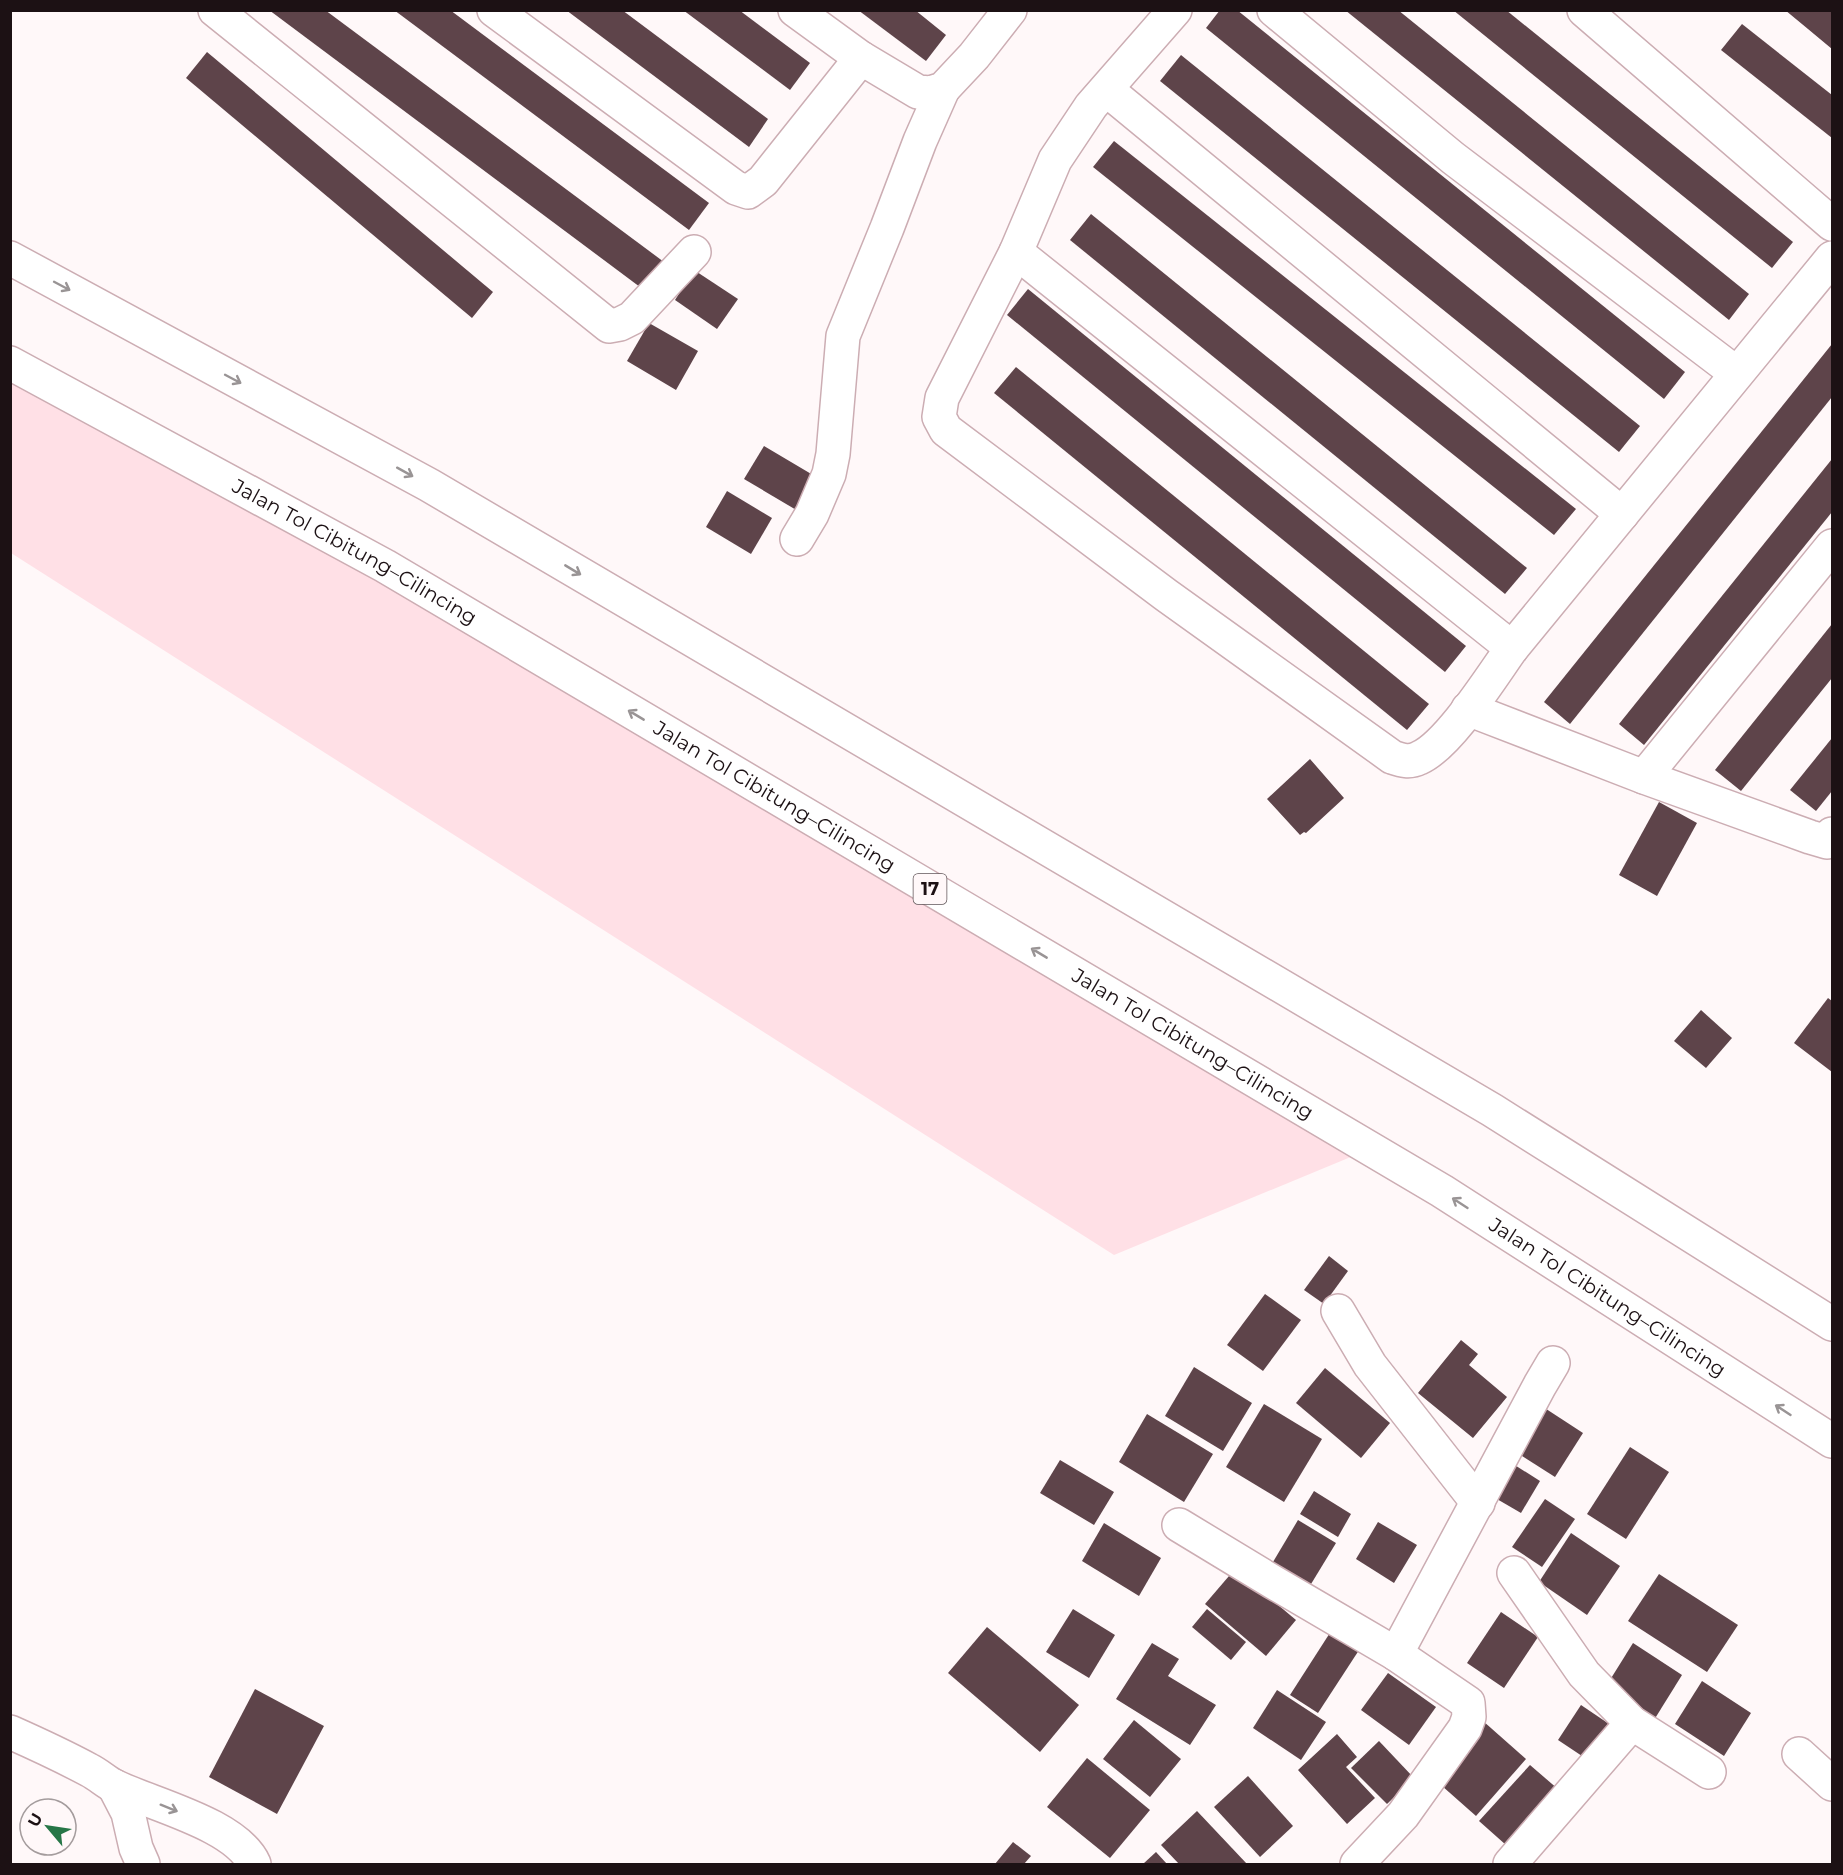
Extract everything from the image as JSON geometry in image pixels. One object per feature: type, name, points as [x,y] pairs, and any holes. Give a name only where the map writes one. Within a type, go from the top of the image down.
[{"type":"main road","points":[[215,10],[609,326],[632,318],[694,252]]},
{"type":"main road","points":[[494,10],[736,188],[748,192],[763,181],[861,58]]},
{"type":"main road","points":[[795,10],[861,58],[918,92],[930,93],[943,89]]},
{"type":"main road","points":[[797,539],[812,514],[831,464],[843,336],[920,141],[943,89],[974,56],[1010,10]]},
{"type":"main road","points":[[1175,10],[1091,106],[1055,160],[1016,252],[942,398],[939,417],[946,430],[1166,595],[1392,757],[1403,761],[1417,759],[1432,750],[1468,709],[1512,648],[1736,373],[1833,258]]},
{"type":"main road","points":[[1274,10],[1452,158],[1736,373]]},
{"type":"main road","points":[[1584,10],[1833,224]]},
{"type":"main road","points":[[1107,90],[1622,514]]},
{"type":"main road","points":[[1016,252],[1512,648]]},
{"type":"main road","points":[[10,258],[439,491],[1482,1104],[1833,1324]]},
{"type":"main road","name":"Jalan Tol Cibitung–Cilincing","points":[[10,363],[385,566],[1442,1191],[1833,1441]]},
{"type":"main road","points":[[1644,777],[1833,546]]},
{"type":"main road","points":[[1468,709],[1644,777],[1810,837],[1827,842],[1833,834]]},
{"type":"main road","points":[[1338,1311],[1370,1365],[1478,1503]]},
{"type":"main road","points":[[1396,1654],[1553,1363]]},
{"type":"main road","points":[[1179,1524],[1396,1654],[1468,1704],[1469,1718],[1465,1728],[1403,1815],[1357,1864]]},
{"type":"main road","points":[[1514,1574],[1584,1674],[1632,1723],[1709,1772]]},
{"type":"main road","points":[[1511,1864],[1632,1723]]},
{"type":"main road","points":[[10,1732],[92,1772],[114,1786],[206,1824],[235,1841],[254,1864]]},
{"type":"main road","points":[[1798,1754],[1833,1784]]},
{"type":"main road","points":[[114,1786],[128,1813],[136,1848],[143,1864]]},
{"type":"shaded area","points":[[10,366],[1370,1149],[1114,1255],[11,553]]},
{"type":"building","points":[[269,10],[325,10],[664,262],[644,290]]},
{"type":"building","points":[[394,10],[450,10],[709,203],[689,230]]},
{"type":"building","points":[[566,10],[622,10],[768,119],[749,147]]},
{"type":"building","points":[[683,10],[739,10],[810,63],[790,90]]},
{"type":"building","points":[[858,10],[915,10],[946,35],[926,61]]},
{"type":"building","points":[[1220,10],[1237,10],[1685,372],[1664,399],[1206,28]]},
{"type":"building","points":[[1345,10],[1398,10],[1749,294],[1729,320]]},
{"type":"building","points":[[1453,10],[1506,10],[1793,242],[1772,268]]},
{"type":"building","points":[[1785,10],[1832,10],[1832,49],[1808,29]]},
{"type":"building","points":[[1742,24],[1832,95],[1832,138],[1721,50]]},
{"type":"building","points":[[207,52],[493,292],[472,318],[186,78]]},
{"type":"building","points":[[1181,55],[1640,426],[1619,452],[1160,81]]},
{"type":"building","points":[[1114,141],[1576,509],[1554,535],[1093,167]]},
{"type":"building","points":[[1091,214],[1527,568],[1505,594],[1070,240]]},
{"type":"building","points":[[694,270],[738,299],[717,329],[675,300]]},
{"type":"building","points":[[1028,289],[1466,646],[1445,672],[1007,315]]},
{"type":"building","points":[[649,323],[698,351],[676,390],[627,361]]},
{"type":"building","points":[[1832,344],[1832,397],[1570,724],[1544,702]]},
{"type":"building","points":[[1016,367],[1429,704],[1407,730],[994,393]]},
{"type":"building","points":[[764,446],[818,478],[798,511],[744,479]]},
{"type":"building","points":[[1832,459],[1832,512],[1644,745],[1619,724]]},
{"type":"building","points":[[727,491],[772,518],[751,554],[706,527]]},
{"type":"building","points":[[1832,624],[1832,678],[1741,791],[1715,770]]},
{"type":"building","points":[[1832,738],[1832,791],[1816,811],[1790,790]]},
{"type":"building","points":[[1310,759],[1344,798],[1306,833],[1300,835],[1267,799]]},
{"type":"building","points":[[1659,802],[1697,823],[1657,896],[1619,875]]},
{"type":"building","points":[[1828,998],[1832,1001],[1832,1072],[1794,1043]]},
{"type":"building","points":[[1701,1010],[1732,1038],[1706,1068],[1674,1041]]},
{"type":"building","points":[[1329,1256],[1348,1271],[1324,1304],[1304,1290]]},
{"type":"building","points":[[1265,1294],[1301,1320],[1263,1371],[1227,1345]]},
{"type":"building","points":[[1461,1340],[1478,1354],[1469,1365],[1507,1397],[1473,1438],[1418,1393]]},
{"type":"building","points":[[1194,1367],[1252,1403],[1223,1451],[1165,1416]]},
{"type":"building","points":[[1325,1368],[1390,1423],[1361,1458],[1296,1403]]},
{"type":"building","points":[[1537,1403],[1583,1433],[1555,1477],[1508,1447]]},
{"type":"building","points":[[1264,1404],[1322,1439],[1284,1502],[1226,1467]]},
{"type":"building","points":[[1147,1414],[1213,1454],[1184,1502],[1119,1462]]},
{"type":"building","points":[[1630,1447],[1669,1472],[1626,1539],[1587,1514]]},
{"type":"building","points":[[1060,1460],[1114,1492],[1094,1525],[1040,1493]]},
{"type":"building","points":[[1510,1462],[1540,1481],[1521,1513],[1490,1495]]},
{"type":"building","points":[[1314,1491],[1351,1514],[1338,1537],[1300,1514]]},
{"type":"building","points":[[1545,1499],[1575,1519],[1542,1567],[1512,1547]]},
{"type":"building","points":[[1298,1520],[1336,1543],[1308,1589],[1270,1567]]},
{"type":"building","points":[[1378,1522],[1417,1545],[1394,1583],[1356,1559]]},
{"type":"building","points":[[1104,1523],[1161,1558],[1139,1596],[1082,1561]]},
{"type":"building","points":[[1571,1533],[1620,1566],[1587,1615],[1539,1582]]},
{"type":"building","points":[[1235,1569],[1296,1620],[1266,1656],[1205,1604]]},
{"type":"building","points":[[1659,1574],[1738,1625],[1707,1672],[1628,1621]]},
{"type":"building","points":[[1073,1609],[1115,1635],[1089,1678],[1046,1652]]},
{"type":"building","points":[[1207,1609],[1246,1642],[1231,1660],[1192,1627]]},
{"type":"building","points":[[1501,1612],[1538,1637],[1504,1688],[1467,1663]]},
{"type":"building","points":[[1335,1625],[1363,1644],[1318,1713],[1290,1695]]},
{"type":"building","points":[[987,1627],[1079,1705],[1040,1752],[948,1673]]},
{"type":"building","points":[[1152,1643],[1179,1659],[1168,1676],[1216,1705],[1190,1745],[1116,1699]]},
{"type":"building","points":[[1633,1643],[1682,1675],[1654,1720],[1605,1688]]},
{"type":"building","points":[[1388,1673],[1436,1707],[1409,1745],[1361,1710]]},
{"type":"building","points":[[1702,1681],[1751,1713],[1724,1756],[1675,1724]]},
{"type":"building","points":[[255,1689],[324,1726],[277,1814],[209,1777]]},
{"type":"building","points":[[1277,1690],[1326,1722],[1301,1760],[1253,1728]]},
{"type":"building","points":[[1581,1705],[1615,1728],[1591,1762],[1558,1740]]},
{"type":"building","points":[[1134,1720],[1181,1759],[1150,1797],[1103,1759]]},
{"type":"building","points":[[1483,1721],[1526,1759],[1476,1816],[1433,1778]]},
{"type":"building","points":[[1337,1734],[1357,1757],[1346,1767],[1375,1798],[1347,1824],[1298,1770]]},
{"type":"building","points":[[1379,1741],[1414,1778],[1387,1804],[1351,1768]]},
{"type":"building","points":[[1087,1758],[1150,1810],[1110,1858],[1047,1807]]},
{"type":"building","points":[[1530,1765],[1566,1796],[1515,1853],[1479,1821]]},
{"type":"building","points":[[1248,1776],[1293,1826],[1260,1857],[1214,1807]]},
{"type":"building","points":[[1197,1811],[1247,1864],[1179,1864],[1161,1845]]},
{"type":"building","points":[[1013,1842],[1031,1856],[1024,1864],[995,1864]]},
{"type":"building","points":[[1156,1852],[1167,1864],[1143,1864]]}]
